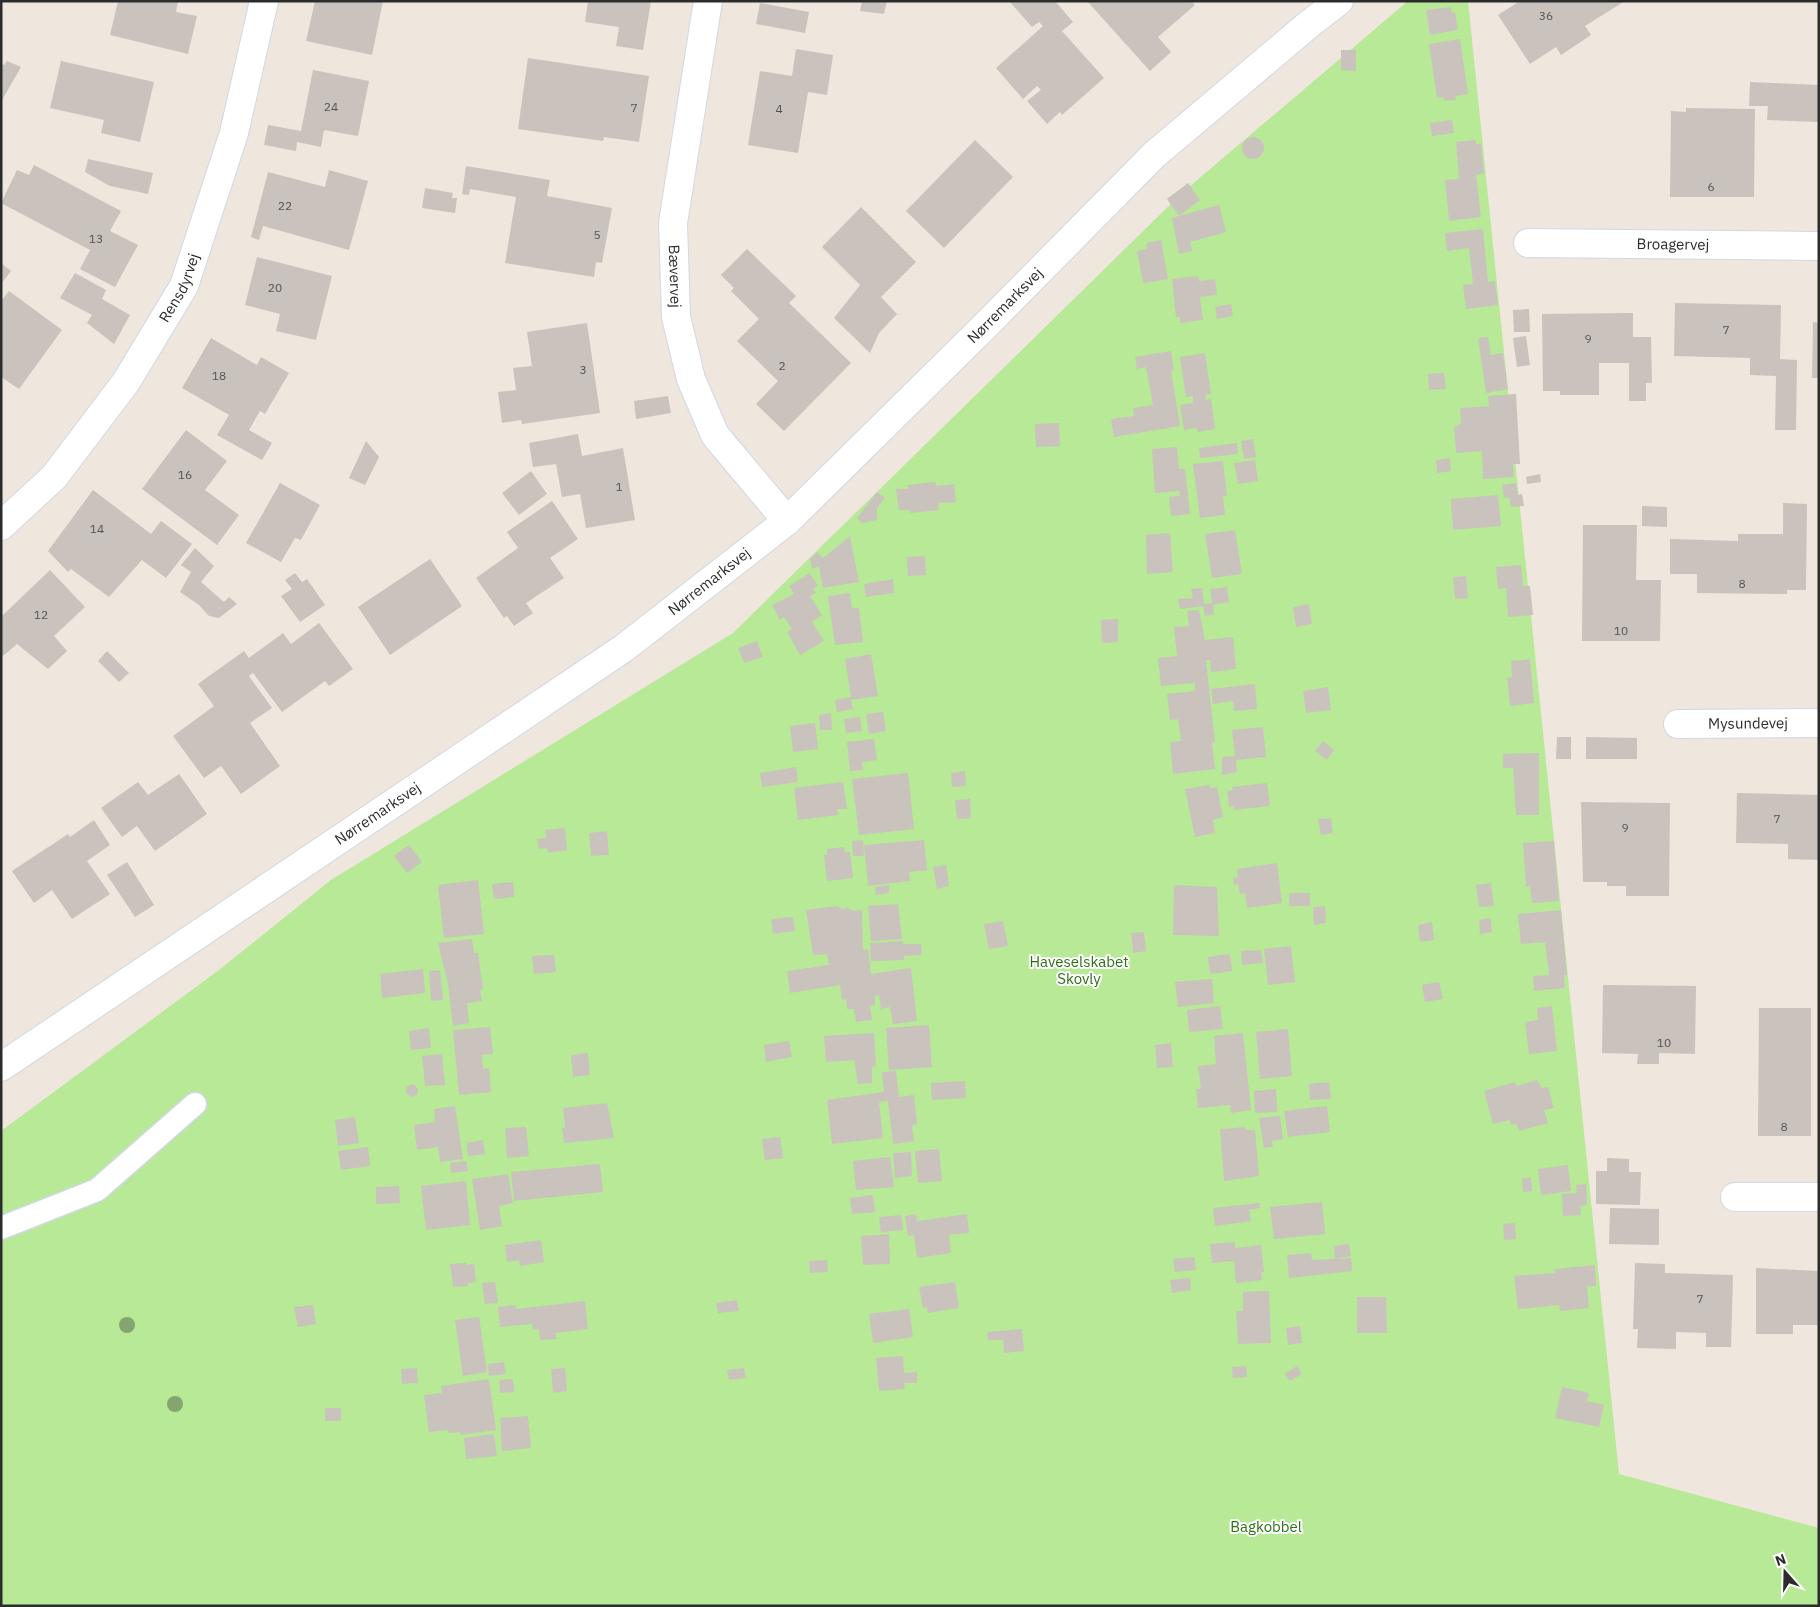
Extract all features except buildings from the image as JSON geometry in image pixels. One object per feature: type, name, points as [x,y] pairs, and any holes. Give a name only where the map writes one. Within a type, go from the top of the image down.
[{"type":"street","name":"Rensdyrvej","points":[[1,526],[54,477],[126,382],[184,286],[234,133],[264,1]]},
{"type":"street","name":"Bævervej","points":[[708,1],[673,223],[676,317],[691,380],[715,435],[787,521]]},
{"type":"street","name":"Nørremarksvej","points":[[1,1067],[624,648],[787,521],[978,333],[1154,155],[1339,1]]},
{"type":"street","name":"Broagervej","points":[[1528,243],[1819,246]]},
{"type":"street","name":"Mysundevej","points":[[1678,724],[1819,723]]},
{"type":"street","points":[[1735,1197],[1819,1197]]},
{"type":"lane","points":[[1,1228],[97,1190],[195,1104]]},
{"type":"green space","name":"Haveselskabet Skovly","points":[[1408,1],[1468,1],[1619,1474],[1819,1528],[1819,1606],[1,1606],[1,1131],[219,970],[331,880],[733,633],[1183,192]]},
{"type":"park label","name":"Bagkobbel","points":[[1266,1527]]}]
